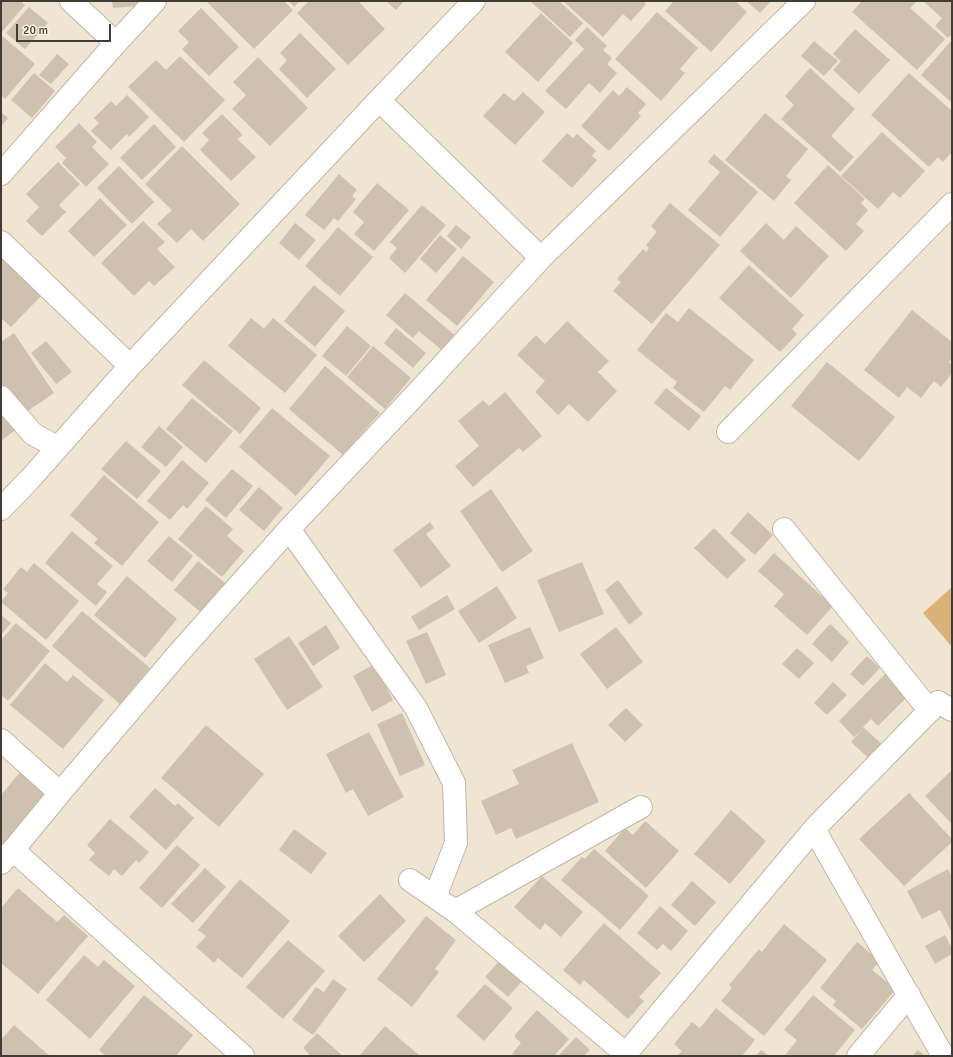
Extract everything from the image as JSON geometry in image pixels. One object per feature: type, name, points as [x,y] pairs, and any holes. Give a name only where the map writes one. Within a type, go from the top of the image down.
[{"type":"street","points":[[71,1],[116,43]]},
{"type":"street","points":[[1,174],[116,43],[155,1]]},
{"type":"street","points":[[1,509],[130,366],[378,100],[474,1]]},
{"type":"street","points":[[244,1056],[7,856],[177,655],[289,529],[541,258],[804,1]]},
{"type":"street","points":[[378,100],[541,258]]},
{"type":"street","points":[[728,432],[952,204]]},
{"type":"street","points":[[1,242],[130,366]]},
{"type":"street","points":[[1,397],[33,434],[57,447]]},
{"type":"street","points":[[289,529],[416,708],[454,783],[456,843],[435,897]]},
{"type":"street","points":[[784,529],[930,711]]},
{"type":"street","points":[[410,880],[455,911],[625,1055],[814,829],[938,702],[952,710]]},
{"type":"street","points":[[1,740],[60,793]]},
{"type":"street","points":[[455,911],[641,807]]},
{"type":"street","points":[[814,829],[942,1054]]},
{"type":"street","points":[[858,1056],[909,995]]},
{"type":"shaded area","points":[[952,587],[952,647],[923,613]]},
{"type":"building","points":[[1,1],[24,1],[22,3],[25,5],[2,32],[1,31]]},
{"type":"building","points":[[112,1],[141,1],[141,6],[113,8]]},
{"type":"building","points":[[206,1],[284,1],[293,10],[254,49]]},
{"type":"building","points":[[289,1],[300,1],[294,7]]},
{"type":"building","points":[[309,1],[358,1],[385,29],[348,65],[297,13]]},
{"type":"building","points":[[386,1],[404,1],[396,10]]},
{"type":"building","points":[[530,1],[559,1],[583,23],[570,37]]},
{"type":"building","points":[[563,1],[643,1],[646,4],[631,21],[623,14],[603,37]]},
{"type":"building","points":[[674,1],[735,1],[747,12],[711,52],[665,11]]},
{"type":"building","points":[[746,1],[771,1],[760,13]]},
{"type":"building","points":[[862,1],[917,1],[910,8],[945,39],[917,70],[852,12]]},
{"type":"building","points":[[923,1],[952,1],[952,34],[948,38],[935,26],[942,18]]},
{"type":"building","points":[[29,7],[48,23],[25,49],[6,33]]},
{"type":"building","points":[[201,8],[239,47],[209,76],[182,49],[189,42],[178,31]]},
{"type":"building","points":[[657,12],[698,48],[680,69],[685,73],[661,101],[615,59]]},
{"type":"building","points":[[541,13],[573,43],[538,82],[505,52]]},
{"type":"building","points":[[587,27],[607,46],[603,50],[612,58],[607,64],[617,73],[600,93],[589,83],[566,109],[545,91],[584,49],[575,40]]},
{"type":"building","points":[[855,29],[890,60],[859,94],[833,70],[841,61],[833,54]]},
{"type":"building","points":[[300,33],[336,69],[307,98],[279,69],[287,60],[280,53]]},
{"type":"building","points":[[1,35],[35,64],[5,99],[1,95]]},
{"type":"building","points":[[814,41],[838,61],[824,76],[801,56]]},
{"type":"building","points":[[951,41],[952,42],[952,103],[921,75]]},
{"type":"building","points":[[57,54],[69,64],[51,84],[39,75]]},
{"type":"building","points":[[180,56],[225,100],[184,142],[128,87],[156,60],[166,70]]},
{"type":"building","points":[[258,57],[308,108],[270,146],[232,109],[246,95],[233,82]]},
{"type":"building","points":[[810,68],[855,109],[831,136],[854,157],[840,172],[781,119],[794,105],[785,96]]},
{"type":"building","points":[[34,73],[55,91],[32,118],[11,100]]},
{"type":"building","points":[[909,73],[952,111],[952,152],[943,162],[938,157],[929,167],[871,115]]},
{"type":"building","points":[[627,87],[646,104],[638,113],[641,116],[609,151],[581,126],[613,90],[619,96]]},
{"type":"building","points":[[523,92],[545,112],[515,145],[483,116],[504,93],[514,101]]},
{"type":"building","points":[[127,95],[149,117],[129,137],[127,134],[111,150],[91,131],[99,123],[94,118],[111,101],[116,106]]},
{"type":"building","points":[[1,112],[8,118],[1,127]]},
{"type":"building","points":[[765,113],[808,149],[786,176],[791,180],[774,201],[725,160]]},
{"type":"building","points":[[222,114],[243,135],[237,139],[256,157],[231,181],[200,150],[209,140],[202,133]]},
{"type":"building","points":[[79,123],[97,142],[92,147],[109,164],[86,187],[62,163],[66,158],[55,147]]},
{"type":"building","points":[[154,124],[176,147],[142,180],[120,158]]},
{"type":"building","points":[[882,132],[925,171],[900,198],[893,192],[878,209],[841,176]]},
{"type":"building","points":[[567,133],[573,138],[577,134],[596,151],[592,156],[597,160],[572,188],[542,161]]},
{"type":"building","points":[[182,146],[240,204],[203,241],[191,229],[177,243],[157,224],[172,210],[145,184]]},
{"type":"building","points":[[714,154],[758,192],[720,237],[688,210],[720,172],[708,162]]},
{"type":"building","points":[[58,162],[80,184],[59,205],[66,212],[42,236],[26,221],[39,207],[26,194]]},
{"type":"building","points":[[828,165],[865,199],[861,203],[868,210],[856,224],[864,231],[846,251],[794,203]]},
{"type":"building","points":[[119,166],[154,202],[132,224],[97,188]]},
{"type":"building","points":[[339,174],[357,190],[352,196],[356,199],[338,221],[334,218],[324,230],[305,215]]},
{"type":"building","points":[[377,183],[409,210],[374,251],[354,234],[364,222],[353,212]]},
{"type":"building","points":[[100,198],[127,225],[94,257],[68,231]]},
{"type":"building","points":[[670,203],[720,245],[652,324],[613,291],[621,282],[617,279],[643,249],[646,252],[649,248],[646,245],[657,232],[651,226]]},
{"type":"building","points":[[422,205],[446,225],[405,273],[389,258],[397,248],[390,242]]},
{"type":"building","points":[[143,221],[165,242],[157,249],[175,267],[154,286],[149,281],[134,296],[101,263]]},
{"type":"building","points":[[295,223],[316,240],[299,260],[279,243]]},
{"type":"building","points":[[766,223],[784,240],[796,226],[829,256],[791,298],[740,251]]},
{"type":"building","points":[[456,225],[471,237],[461,249],[447,236]]},
{"type":"building","points":[[338,227],[373,257],[340,296],[305,266]]},
{"type":"building","points":[[440,235],[457,249],[436,273],[420,259]]},
{"type":"building","points":[[1,253],[44,293],[11,327],[1,318]]},
{"type":"building","points":[[463,256],[494,282],[457,326],[426,300]]},
{"type":"building","points":[[749,265],[804,315],[792,329],[797,334],[780,352],[719,298]]},
{"type":"building","points":[[314,285],[345,311],[315,347],[284,321]]},
{"type":"building","points":[[405,293],[457,337],[444,352],[419,331],[413,338],[386,315]]},
{"type":"building","points":[[689,308],[754,360],[730,390],[725,386],[704,412],[673,388],[677,382],[637,350],[666,313],[678,322]]},
{"type":"building","points":[[912,310],[952,342],[952,358],[949,362],[952,365],[952,373],[941,387],[934,381],[921,398],[907,387],[899,398],[864,370]]},
{"type":"building","points":[[251,318],[264,329],[273,318],[317,355],[285,393],[228,346]]},
{"type":"building","points":[[567,321],[609,361],[598,372],[617,391],[588,422],[569,404],[558,415],[535,392],[545,381],[517,355],[536,335],[545,344]]},
{"type":"building","points":[[347,326],[371,346],[346,376],[322,356]]},
{"type":"building","points":[[396,328],[426,353],[413,368],[384,343]]},
{"type":"building","points":[[14,333],[54,393],[19,417],[1,391],[1,342]]},
{"type":"building","points":[[46,341],[72,372],[56,384],[31,353]]},
{"type":"building","points":[[373,346],[411,378],[385,409],[347,377]]},
{"type":"building","points":[[204,360],[261,408],[240,434],[182,385]]},
{"type":"building","points":[[827,362],[895,417],[859,461],[791,406]]},
{"type":"building","points":[[325,366],[380,413],[343,455],[289,409]]},
{"type":"building","points":[[666,388],[701,416],[689,431],[654,403]]},
{"type":"building","points":[[505,392],[542,436],[523,452],[519,448],[473,487],[455,466],[479,446],[458,421],[483,400],[489,406]]},
{"type":"building","points":[[192,398],[233,431],[206,463],[166,429]]},
{"type":"building","points":[[1,407],[17,429],[1,441]]},
{"type":"building","points":[[272,408],[330,456],[296,496],[239,447]]},
{"type":"building","points":[[159,426],[183,447],[166,467],[141,447]]},
{"type":"building","points":[[126,441],[161,471],[137,499],[101,469]]},
{"type":"building","points":[[182,460],[209,483],[187,509],[183,505],[170,520],[147,501]]},
{"type":"building","points":[[232,469],[253,486],[226,518],[205,500]]},
{"type":"building","points":[[104,475],[159,522],[122,566],[94,543],[98,539],[70,515]]},
{"type":"building","points":[[259,487],[283,508],[264,531],[239,510]]},
{"type":"building","points":[[491,489],[533,551],[502,572],[460,511]]},
{"type":"building","points":[[206,506],[233,529],[227,536],[244,551],[222,577],[178,539]]},
{"type":"building","points":[[748,512],[773,535],[755,555],[730,533]]},
{"type":"building","points":[[430,522],[434,528],[426,534],[451,566],[421,588],[393,550]]},
{"type":"building","points":[[714,528],[746,560],[727,579],[694,548]]},
{"type":"building","points":[[72,531],[113,566],[97,584],[107,592],[96,606],[45,563]]},
{"type":"building","points":[[169,536],[193,556],[172,582],[147,561]]},
{"type":"building","points":[[774,553],[833,606],[807,635],[774,606],[784,594],[758,571]]},
{"type":"building","points":[[198,561],[229,586],[204,615],[174,590]]},
{"type":"building","points":[[582,562],[604,614],[559,632],[537,580]]},
{"type":"building","points":[[34,563],[79,601],[46,640],[1,602],[8,593],[3,589],[21,567],[27,572]]},
{"type":"building","points":[[127,576],[177,619],[145,658],[94,615]]},
{"type":"building","points":[[618,580],[643,614],[629,625],[605,590]]},
{"type":"building","points":[[497,586],[517,618],[479,643],[458,611]]},
{"type":"building","points":[[447,595],[455,609],[419,630],[411,617]]},
{"type":"building","points":[[82,611],[150,668],[120,704],[52,646]]},
{"type":"building","points":[[1,615],[11,623],[1,635]]},
{"type":"building","points":[[16,623],[50,651],[8,701],[1,695],[1,640]]},
{"type":"building","points":[[830,624],[849,642],[832,662],[812,644]]},
{"type":"building","points":[[326,625],[340,648],[313,666],[298,643]]},
{"type":"building","points":[[530,627],[544,658],[526,666],[529,673],[505,683],[488,645]]},
{"type":"building","points":[[616,627],[643,662],[607,689],[580,654]]},
{"type":"building","points":[[427,632],[446,675],[426,684],[406,641]]},
{"type":"building","points":[[289,636],[323,687],[287,710],[254,659]]},
{"type":"building","points":[[797,648],[814,663],[799,679],[782,664]]},
{"type":"building","points":[[867,656],[880,668],[863,686],[850,674]]},
{"type":"building","points":[[45,663],[67,682],[73,675],[104,700],[63,749],[10,705]]},
{"type":"building","points":[[375,664],[393,700],[372,712],[353,676]]},
{"type":"building","points":[[889,670],[912,692],[878,726],[871,719],[863,727],[888,750],[875,764],[851,742],[862,730],[854,737],[839,721]]},
{"type":"building","points":[[833,682],[847,695],[827,715],[814,703]]},
{"type":"building","points":[[626,708],[643,725],[625,742],[608,725]]},
{"type":"building","points":[[402,713],[425,765],[400,776],[377,724]]},
{"type":"building","points":[[206,725],[264,774],[219,827],[161,778]]},
{"type":"building","points":[[369,732],[404,797],[368,816],[353,789],[346,793],[326,754]]},
{"type":"building","points":[[572,743],[599,802],[516,839],[511,828],[496,835],[481,801],[519,784],[512,770]]},
{"type":"building","points":[[22,770],[52,796],[1,856],[1,795]]},
{"type":"building","points":[[952,770],[952,824],[925,796]]},
{"type":"building","points":[[155,788],[175,806],[178,803],[194,818],[166,850],[129,817]]},
{"type":"building","points":[[909,793],[952,839],[952,842],[904,886],[859,839]]},
{"type":"building","points":[[731,810],[766,841],[730,884],[694,854]]},
{"type":"building","points":[[110,819],[149,852],[139,863],[136,860],[122,876],[114,869],[109,876],[89,860],[95,853],[87,845]]},
{"type":"building","points":[[645,821],[679,851],[646,888],[605,851],[625,828],[633,835]]},
{"type":"building","points":[[294,829],[327,853],[311,874],[279,850]]},
{"type":"building","points":[[177,845],[200,865],[162,908],[139,888]]},
{"type":"building","points":[[594,849],[649,896],[620,930],[561,880],[582,857],[585,859]]},
{"type":"building","points":[[205,868],[226,887],[193,923],[171,904]]},
{"type":"building","points":[[948,869],[952,877],[952,933],[940,910],[922,919],[907,891]]},
{"type":"building","points":[[542,876],[583,912],[561,937],[545,923],[540,930],[514,907]]},
{"type":"building","points":[[240,879],[290,921],[242,978],[218,958],[214,963],[196,947],[206,936],[198,930]]},
{"type":"building","points":[[692,881],[716,902],[695,926],[671,905]]},
{"type":"building","points":[[18,888],[57,922],[64,915],[88,936],[38,994],[1,963],[1,908]]},
{"type":"building","points":[[380,894],[406,921],[364,962],[338,936]]},
{"type":"building","points":[[660,906],[688,931],[671,951],[663,944],[657,950],[637,933]]},
{"type":"building","points":[[426,916],[456,940],[435,969],[439,972],[412,1007],[377,979]]},
{"type":"building","points":[[604,923],[661,973],[639,997],[644,1001],[628,1019],[584,980],[580,985],[563,970]]},
{"type":"building","points":[[784,924],[827,960],[764,1036],[721,1001],[732,988],[729,985],[759,949],[762,952]]},
{"type":"building","points":[[945,935],[952,948],[952,954],[935,964],[925,946]]},
{"type":"building","points":[[288,940],[325,971],[283,1019],[246,987]]},
{"type":"building","points":[[857,942],[880,961],[872,970],[896,989],[862,1029],[833,1005],[836,1001],[820,988]]},
{"type":"building","points":[[84,955],[98,967],[104,960],[135,986],[90,1039],[46,1000]]},
{"type":"building","points":[[500,960],[523,980],[508,997],[485,977]]},
{"type":"building","points":[[333,979],[347,989],[313,1035],[292,1020],[316,987],[324,992]]},
{"type":"building","points":[[485,984],[513,1008],[484,1041],[456,1016]]},
{"type":"building","points":[[144,995],[193,1035],[176,1056],[106,1056],[99,1050]]},
{"type":"building","points":[[813,995],[855,1030],[834,1056],[788,1056],[786,1054],[797,1040],[784,1030]]},
{"type":"building","points":[[716,1008],[755,1040],[742,1056],[677,1056],[682,1051],[674,1044],[692,1022],[700,1028]]},
{"type":"building","points":[[537,1010],[569,1039],[554,1056],[515,1056],[512,1054],[521,1043],[514,1036]]},
{"type":"building","points":[[14,1025],[50,1056],[1,1056],[1,1040]]},
{"type":"building","points":[[385,1026],[420,1056],[359,1056]]},
{"type":"building","points":[[317,1033],[343,1056],[311,1056],[303,1048]]},
{"type":"building","points":[[576,1037],[590,1050],[584,1056],[558,1056]]},
{"type":"building","points":[[761,1050],[769,1056],[756,1056]]},
{"type":"building","points":[[918,1050],[925,1056],[912,1056]]}]
